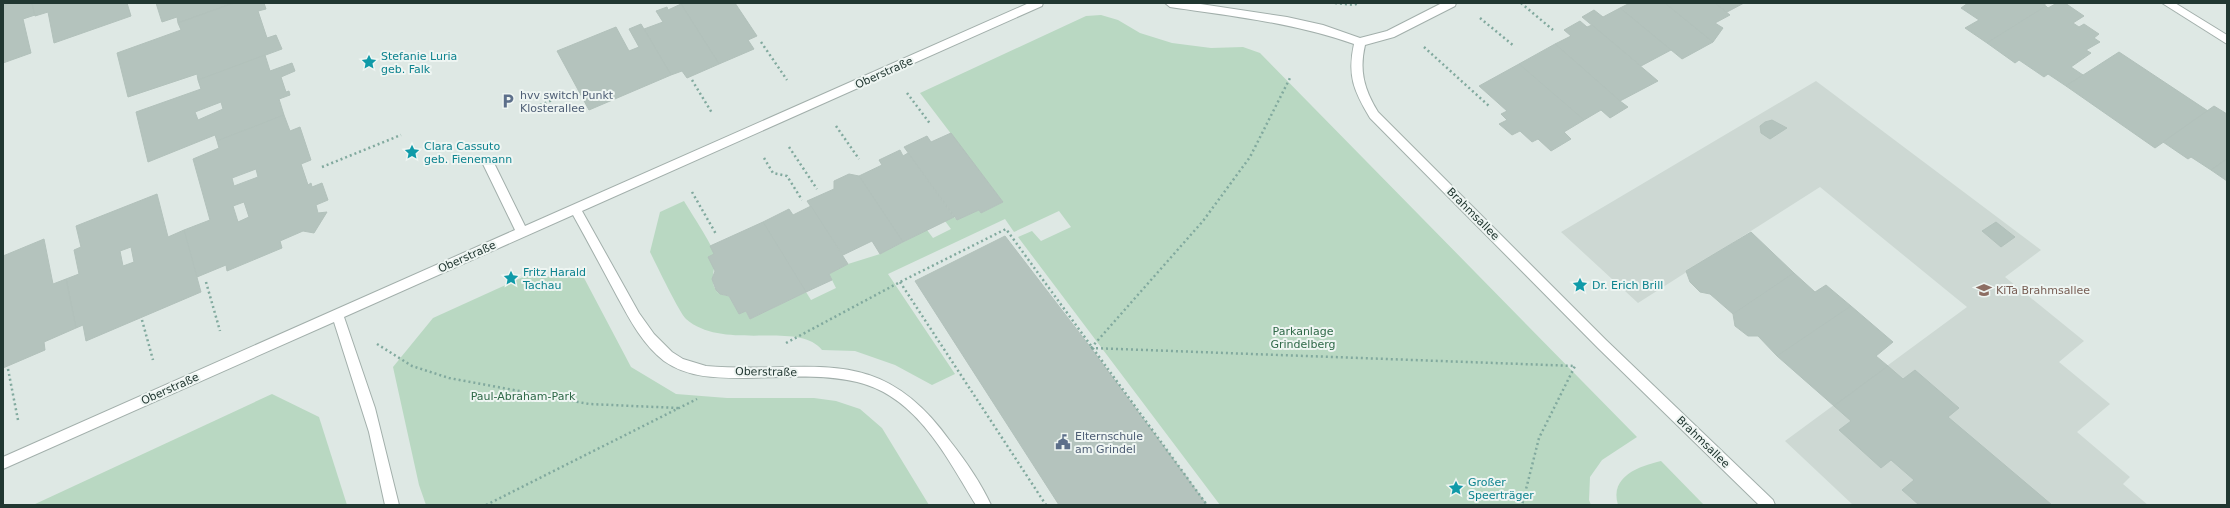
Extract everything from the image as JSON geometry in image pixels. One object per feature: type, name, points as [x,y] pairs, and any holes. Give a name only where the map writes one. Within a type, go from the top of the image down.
[{"type":"street","name":"Oberstraße","points":[[3,463],[575,208],[1008,18],[1038,3]]},
{"type":"street","points":[[1170,3],[1287,21],[1323,29],[1360,42],[1390,34],[1451,3]]},
{"type":"street","points":[[2167,3],[2227,40]]},
{"type":"street","name":"Brahmsallee","points":[[1360,42],[1355,63],[1358,89],[1374,115],[1602,344],[1768,505]]},
{"type":"street","points":[[488,162],[522,232]]},
{"type":"street","name":"Oberstraße","points":[[575,208],[643,331],[659,350],[679,364],[704,371],[832,373],[870,380],[898,396],[921,413],[941,437],[984,505]]},
{"type":"street","points":[[337,314],[351,352],[383,461],[392,505]]},
{"type":"path","points":[[1335,3],[1354,5],[1359,3]]},
{"type":"path","points":[[1522,3],[1553,30]]},
{"type":"path","points":[[1480,18],[1514,46]]},
{"type":"path","points":[[761,42],[787,80]]},
{"type":"path","points":[[1424,47],[1489,106]]},
{"type":"path","points":[[1091,348],[1203,221],[1242,169],[1250,157],[1290,78]]},
{"type":"path","points":[[692,80],[712,113]]},
{"type":"path","points":[[907,93],[931,125]]},
{"type":"path","points":[[526,111],[562,96]]},
{"type":"path","points":[[836,126],[859,159]]},
{"type":"path","points":[[322,167],[401,135]]},
{"type":"path","points":[[789,147],[817,189]]},
{"type":"path","points":[[764,158],[773,172],[787,176],[802,200]]},
{"type":"path","points":[[692,192],[716,234]]},
{"type":"path","points":[[786,343],[900,282],[1006,229],[1091,348],[1207,505]]},
{"type":"path","points":[[206,282],[220,331]]},
{"type":"path","points":[[900,282],[1046,505]]},
{"type":"path","points":[[142,320],[153,360]]},
{"type":"path","points":[[374,342],[412,366],[449,378],[590,404],[678,408]]},
{"type":"path","points":[[1091,348],[1575,366],[1539,438],[1522,505]]},
{"type":"path","points":[[8,369],[18,420]]},
{"type":"path","points":[[486,505],[698,398]]},
{"type":"shaded area","name":"KiTa Brahmsallee","points":[[1816,81],[2041,250],[2005,277],[2084,341],[2059,362],[2110,404],[2077,432],[2130,477],[2123,484],[2148,505],[1853,505],[1785,441],[1967,307],[1820,187],[1638,303],[1561,232]]},
{"type":"green space","name":"Parkanlage Grindelberg","points":[[1101,15],[1118,20],[1140,33],[1172,43],[1211,48],[1243,47],[1260,53],[1637,437],[1602,460],[1590,477],[1589,500],[1591,505],[1220,505],[1018,237],[1032,231],[1041,241],[1071,227],[1059,211],[1014,232],[1005,219],[888,274],[955,374],[932,385],[895,365],[855,351],[822,350],[811,341],[796,337],[720,334],[702,329],[686,319],[683,315],[650,252],[660,212],[684,201],[706,236],[715,256],[713,278],[714,286],[719,293],[729,296],[739,314],[746,311],[750,319],[806,292],[811,300],[836,288],[829,274],[848,264],[880,254],[927,230],[933,238],[951,229],[945,221],[954,217],[957,220],[979,210],[981,213],[1003,202],[920,93],[1086,16]]},
{"type":"green space","name":"Paul-Abraham-Park","points":[[583,276],[631,367],[676,394],[727,398],[814,398],[836,401],[860,409],[882,428],[929,505],[426,505],[419,485],[393,367],[433,318],[523,277]]},
{"type":"green space","points":[[272,394],[319,417],[347,505],[33,505]]},
{"type":"green space","points":[[1661,461],[1704,505],[1618,505],[1616,495],[1622,480],[1636,469]]},
{"type":"building","points":[[3,3],[32,3],[35,15],[23,19],[31,53],[3,63]]},
{"type":"building","points":[[32,3],[127,3],[131,16],[54,43],[48,12],[35,16]]},
{"type":"building","points":[[156,3],[234,3],[178,23],[177,17],[162,22]]},
{"type":"building","points":[[234,3],[264,3],[266,9],[258,11],[267,38],[276,35],[282,49],[198,80],[197,74],[128,97],[117,53],[181,30],[178,23]]},
{"type":"building","points":[[735,3],[757,36],[748,40],[754,49],[719,64],[681,4]]},
{"type":"building","points":[[1630,3],[1665,3],[1713,42],[1682,59],[1620,8]]},
{"type":"building","points":[[1665,3],[1715,3],[1730,15],[1715,23],[1723,28],[1713,42]]},
{"type":"building","points":[[1715,3],[1744,3],[1727,12]]},
{"type":"building","points":[[1968,3],[2048,3],[2043,5],[2046,6],[1987,43],[1965,28],[1979,20],[1961,8]]},
{"type":"building","points":[[2057,3],[2065,3],[2084,16],[2073,23],[2079,27],[2084,24],[2099,34],[2094,38],[2100,42],[2086,50],[2091,53],[2071,67],[2083,75],[2066,86],[2048,74],[2044,77],[2019,60],[2015,63],[1987,43],[2046,6],[2048,8]]},
{"type":"building","points":[[681,4],[719,64],[687,78],[682,71],[671,75],[644,29],[663,22],[656,11],[667,7],[668,10]]},
{"type":"building","points":[[1620,8],[1671,50],[1641,66],[1582,17],[1594,10],[1603,17]]},
{"type":"building","points":[[1580,21],[1587,27],[1592,25],[1658,81],[1620,101],[1555,44],[1571,36],[1564,30]]},
{"type":"building","points":[[641,24],[671,75],[589,110],[557,51],[616,27],[629,51],[639,47],[629,29]]},
{"type":"building","points":[[1555,44],[1628,107],[1610,118],[1601,110],[1584,120],[1519,64]]},
{"type":"building","points":[[2119,52],[2208,111],[2155,148],[2066,86]]},
{"type":"building","points":[[265,55],[270,71],[292,63],[295,71],[281,77],[286,92],[289,91],[290,95],[279,99],[284,115],[217,141],[215,135],[148,162],[136,112],[201,89],[198,80]],"holes":[[[221,102],[223,109],[198,120],[195,112]]]},
{"type":"building","points":[[1519,64],[1584,120],[1564,132],[1571,139],[1551,151],[1538,139],[1532,142],[1520,131],[1512,135],[1499,124],[1507,120],[1501,114],[1507,111],[1479,86]]},
{"type":"building","points":[[2214,106],[2227,114],[2227,159],[2211,170],[2191,157],[2188,159],[2163,142]]},
{"type":"building","points":[[284,115],[290,131],[300,127],[311,160],[301,164],[308,185],[311,183],[312,187],[322,183],[328,200],[316,205],[318,213],[327,212],[314,233],[303,231],[280,241],[282,248],[227,271],[226,265],[197,277],[184,230],[210,220],[193,159],[219,148],[217,141]],"holes":[[[256,169],[258,177],[234,186],[232,178]],[[244,202],[249,217],[238,222],[233,206]]]},
{"type":"building","points":[[1772,120],[1787,128],[1770,139],[1761,133],[1760,126],[1765,122]]},
{"type":"building","points":[[951,133],[1003,202],[981,213],[979,210],[957,220],[904,147],[927,136],[931,142]]},
{"type":"building","points":[[900,150],[903,156],[908,153],[954,217],[903,242],[859,176],[882,165],[879,160]]},
{"type":"building","points":[[2227,159],[2227,181],[2211,170]]},
{"type":"building","points":[[849,174],[859,176],[903,242],[880,254],[872,241],[843,255],[807,201],[834,189],[834,181]]},
{"type":"building","points":[[157,194],[168,237],[184,230],[201,292],[86,341],[83,325],[76,328],[66,279],[79,274],[74,250],[81,247],[76,226]],"holes":[[[131,247],[134,262],[123,266],[120,251]]]},
{"type":"building","points":[[811,206],[848,264],[829,274],[832,280],[806,292],[763,222],[789,209],[793,215]]},
{"type":"building","points":[[763,222],[806,292],[750,319],[746,311],[739,314],[729,296],[720,294],[716,290],[712,279],[715,271],[708,257],[714,254],[710,246]]},
{"type":"building","points":[[1996,222],[2015,237],[2001,247],[1982,231]]},
{"type":"building","points":[[1751,232],[1794,273],[1733,314],[1710,294],[1700,292],[1690,282],[1686,271]]},
{"type":"building","points":[[1005,236],[1091,348],[1207,505],[1059,505],[915,281]]},
{"type":"building","points":[[44,239],[53,284],[66,279],[76,328],[44,342],[45,350],[3,368],[3,256]]},
{"type":"building","points":[[1794,273],[1815,292],[1826,285],[1851,306],[1777,356],[1758,336],[1748,336],[1735,326],[1733,314]]},
{"type":"building","points":[[1851,306],[1893,342],[1876,356],[1888,366],[1834,406],[1777,356]]},
{"type":"building","points":[[1888,366],[1903,379],[1915,370],[1959,408],[1948,417],[2052,505],[1919,505],[1902,490],[1914,480],[1891,460],[1881,468],[1839,430],[1851,421],[1834,406]]},
{"type":"place","name":"Stefanie Luria geb. Falk","points":[[369,62]]},
{"type":"place","name":"hvv switch Punkt Klosterallee","points":[[508,101]]},
{"type":"place","name":"Clara Cassuto geb. Fienemann","points":[[412,152]]},
{"type":"place","name":"Fritz Harald Tachau","points":[[511,278]]},
{"type":"place","name":"Dr. Erich Brill","points":[[1580,285]]},
{"type":"place","name":"KiTa Brahmsallee","points":[[1984,290]]},
{"type":"place","name":"Elternschule am Grindel","points":[[1063,442]]},
{"type":"place","name":"Großer Speerträger","points":[[1456,488]]}]
